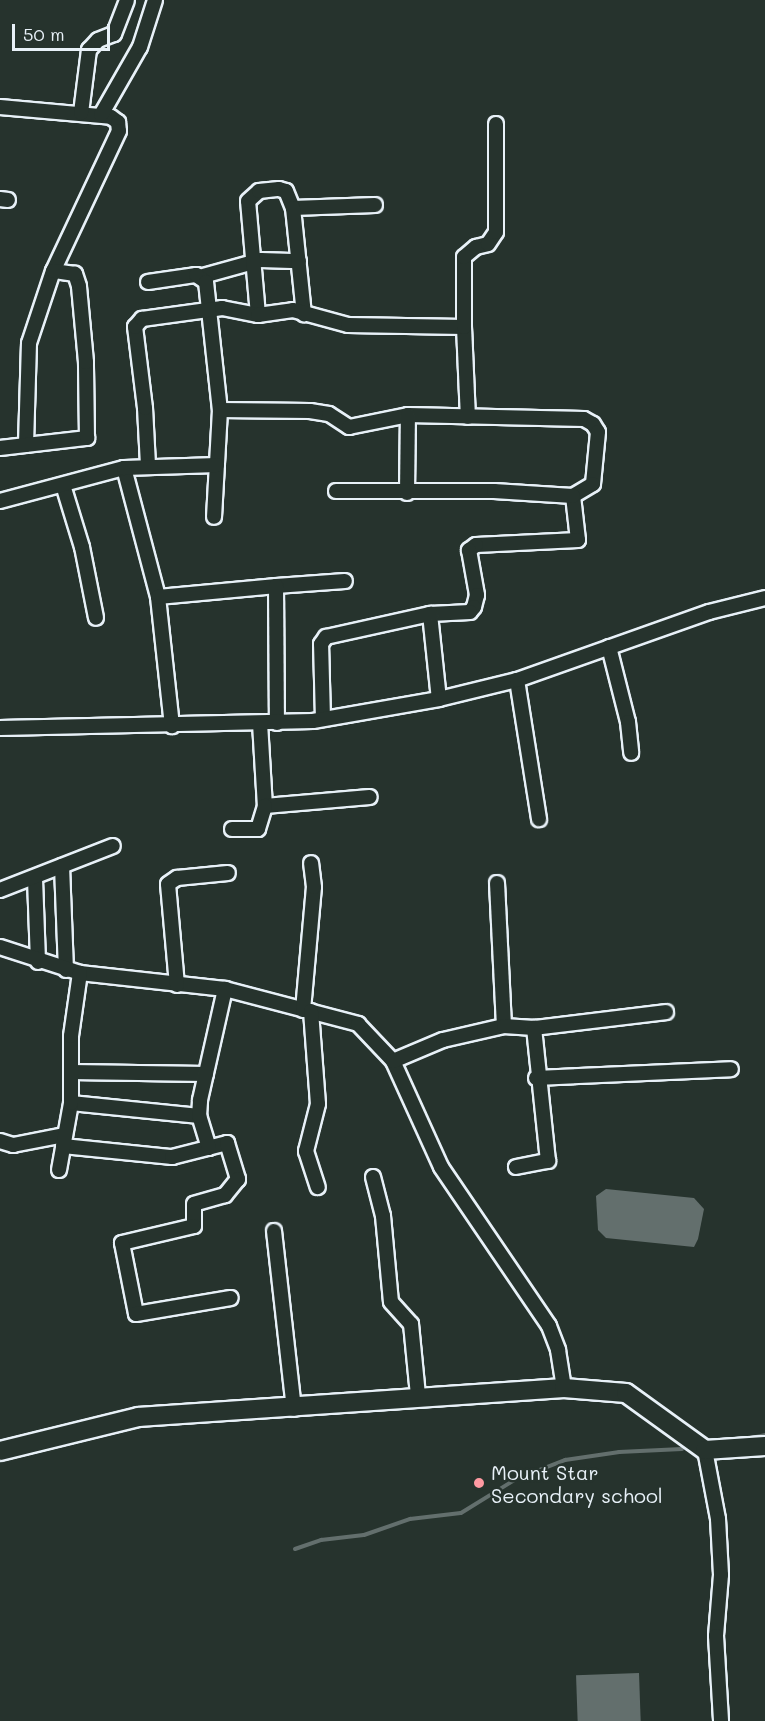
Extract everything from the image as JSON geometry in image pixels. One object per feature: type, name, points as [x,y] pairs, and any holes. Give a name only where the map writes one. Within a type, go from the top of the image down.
[{"type":"street","points":[[81,113],[90,50],[98,40],[114,34],[127,0]]},
{"type":"street","points":[[101,115],[140,47],[155,0]]},
{"type":"street","points":[[0,107],[101,115],[118,122],[119,131],[53,271],[29,343],[26,445]]},
{"type":"street","points":[[468,417],[464,257],[476,247],[488,244],[496,232],[496,124]]},
{"type":"street","points":[[258,315],[248,212],[252,195],[286,190],[293,208],[304,314]]},
{"type":"street","points":[[293,208],[375,205]]},
{"type":"street","points":[[148,282],[203,276],[253,262],[298,261]]},
{"type":"street","points":[[0,448],[83,441],[88,436],[79,286],[75,274],[53,271]]},
{"type":"street","points":[[203,276],[210,311],[220,410],[213,517]]},
{"type":"street","points":[[148,465],[145,408],[135,327],[142,319],[222,308],[258,315],[281,310],[348,325],[464,327]]},
{"type":"street","points":[[220,410],[310,411],[328,414],[349,427],[408,415],[584,419],[593,424],[598,432],[593,484],[573,496],[494,491],[407,493],[336,491]]},
{"type":"street","points":[[407,493],[408,415]]},
{"type":"street","points":[[0,501],[124,468],[148,465],[217,465]]},
{"type":"street","points":[[124,468],[158,597],[172,726]]},
{"type":"street","points":[[63,485],[82,547],[96,618]]},
{"type":"street","points":[[323,719],[321,644],[326,638],[430,614],[470,612],[477,595],[469,550],[476,545],[578,540],[573,496]]},
{"type":"street","points":[[158,597],[345,581]]},
{"type":"street","points":[[276,586],[277,723]]},
{"type":"street","points":[[0,728],[172,726],[277,723],[323,719],[439,699],[517,680],[709,612],[765,598]]},
{"type":"street","points":[[430,614],[439,699]]},
{"type":"street","points":[[609,647],[628,722],[631,753]]},
{"type":"street","points":[[517,680],[538,819]]},
{"type":"street","points":[[232,830],[258,829],[265,806],[260,723]]},
{"type":"street","points":[[265,806],[370,796]]},
{"type":"street","points":[[0,890],[35,879],[113,846]]},
{"type":"street","points":[[311,863],[314,887],[307,1010],[318,1104],[306,1151],[318,1187]]},
{"type":"street","points":[[62,866],[66,970]]},
{"type":"street","points":[[177,985],[168,884],[177,878],[228,873]]},
{"type":"street","points":[[35,879],[38,962]]},
{"type":"street","points":[[497,883],[504,1026]]},
{"type":"street","points":[[0,947],[66,970],[225,989],[358,1024],[393,1061],[441,1167],[549,1326],[558,1350],[564,1388]]},
{"type":"street","points":[[59,1170],[70,1103],[71,1036],[80,973]]},
{"type":"street","points":[[209,1148],[199,1116],[225,989]]},
{"type":"street","points":[[393,1061],[444,1040],[504,1026],[534,1028],[666,1012]]},
{"type":"street","points":[[516,1167],[548,1161],[536,1078],[534,1028]]},
{"type":"street","points":[[536,1078],[730,1069]]},
{"type":"street","points":[[71,1072],[206,1074]]},
{"type":"street","points":[[70,1103],[199,1116]]},
{"type":"street","points":[[0,1141],[14,1145],[64,1141],[172,1157],[227,1143],[238,1179],[225,1195],[194,1204],[194,1227],[122,1244],[136,1314],[231,1298]]},
{"type":"street","points":[[373,1177],[383,1216],[391,1302],[411,1324],[418,1396]]},
{"type":"street","points":[[274,1231],[294,1409]]},
{"type":"street","points":[[0,1451],[138,1417],[294,1409],[418,1396],[564,1388],[626,1393],[705,1450],[765,1446]]},
{"type":"street","points":[[705,1450],[718,1518],[721,1575],[716,1636],[721,1721]]},
{"type":"shaded area","points":[[606,1189],[694,1198],[704,1209],[698,1239],[694,1247],[606,1238],[598,1230],[596,1196]]},
{"type":"shaded area","points":[[639,1673],[641,1721],[578,1721],[576,1675]]},
{"type":"waterway","points":[[751,1438],[765,1435]]},
{"type":"waterway","points":[[295,1549],[321,1540],[364,1535],[410,1519],[461,1513],[516,1479],[565,1460],[619,1452],[682,1449]]},
{"type":"place","name":"Mount Star Secondary school","points":[[479,1483]]}]
